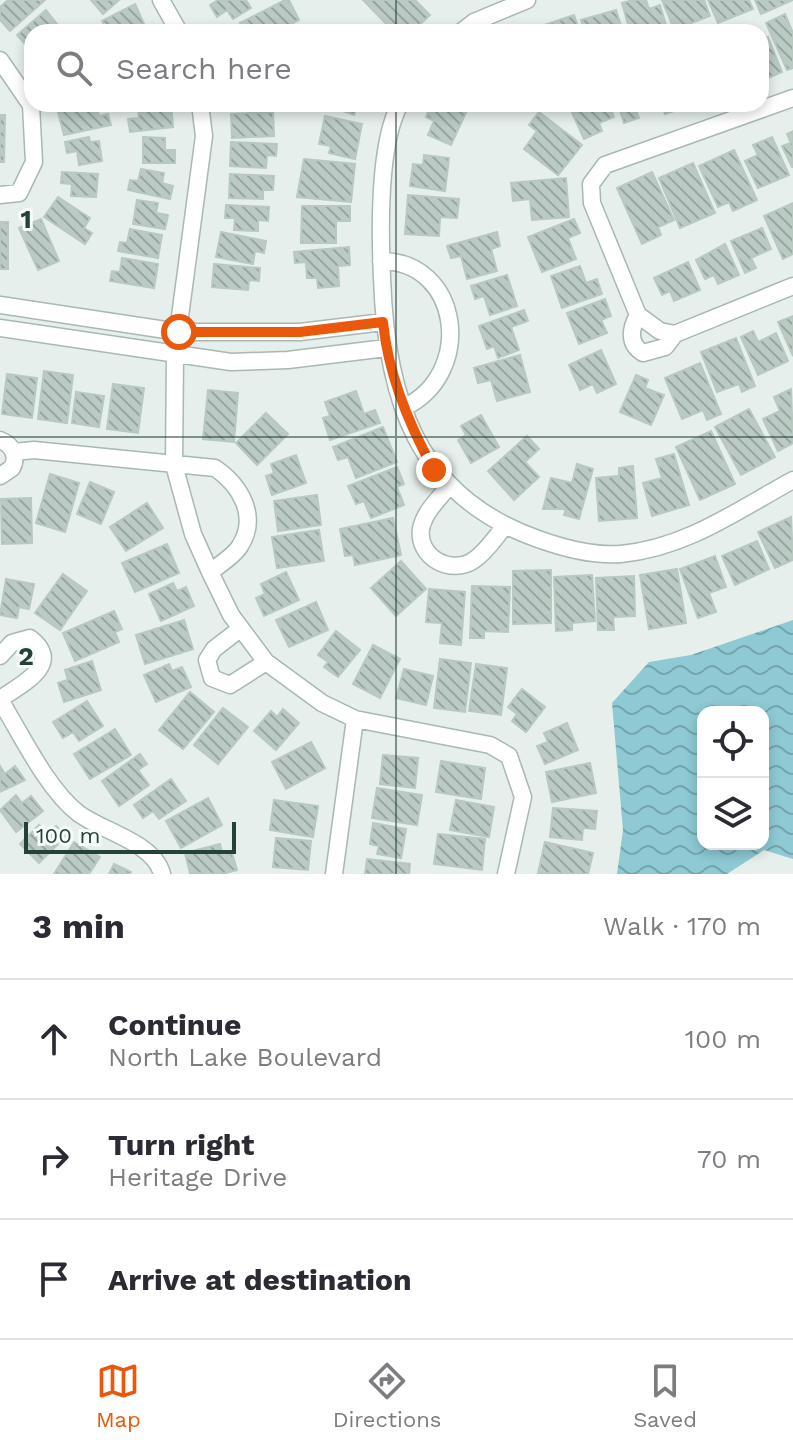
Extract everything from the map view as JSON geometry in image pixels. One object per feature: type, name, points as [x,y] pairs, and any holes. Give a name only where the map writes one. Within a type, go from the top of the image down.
[{"type":"street","points":[[161,0],[174,24]]},
{"type":"street","points":[[471,24],[527,0]]},
{"type":"street","points":[[0,60],[24,95]]},
{"type":"street","points":[[769,107],[793,98]]},
{"type":"street","points":[[0,195],[19,193],[34,162],[31,112]]},
{"type":"street","points":[[200,112],[202,150],[175,354],[174,465],[193,534],[240,629],[266,662],[322,703],[355,719],[490,745],[509,756],[523,797],[506,874]]},
{"type":"street","points":[[398,112],[387,159],[379,225],[386,348],[405,407],[427,459],[449,486],[504,527],[566,548],[620,554],[672,542],[726,521],[793,480]]},
{"type":"street","points":[[675,334],[660,331],[638,315],[592,203],[591,184],[605,165],[754,112]]},
{"type":"street","points":[[381,261],[414,266],[421,272],[441,299],[450,322],[449,350],[441,378],[430,392],[405,407]]},
{"type":"street","points":[[638,315],[632,325],[632,339],[643,353],[665,347],[675,334],[793,286]]},
{"type":"street","points":[[0,305],[179,332],[269,333],[383,322]]},
{"type":"street","points":[[0,328],[245,362],[386,348]]},
{"type":"street","points":[[0,440],[14,452],[34,450],[215,468],[234,481],[246,502],[247,523],[240,547],[210,572]]},
{"type":"street","points":[[0,476],[12,468],[14,452]]},
{"type":"street","points":[[449,486],[429,511],[421,532],[426,551],[433,559],[452,567],[463,565],[474,560],[504,527]]},
{"type":"street","points":[[240,629],[214,649],[207,660],[212,678],[230,685],[266,662]]},
{"type":"street","points":[[0,656],[12,643],[30,638],[43,650],[45,661],[41,670],[0,700],[70,806],[139,848],[160,868],[162,874]]},
{"type":"street","points":[[334,874],[355,719]]},
{"type":"water","points":[[793,620],[793,859],[764,850],[727,874],[617,874],[623,830],[612,703],[649,662],[691,655]]},
{"type":"building","points":[[8,0],[45,0],[10,31],[0,20],[0,7]]},
{"type":"building","points":[[91,0],[119,0],[103,14]]},
{"type":"building","points":[[218,0],[246,0],[251,8],[233,19],[227,10],[217,17],[210,5]]},
{"type":"building","points":[[285,0],[289,0],[299,20],[291,24],[240,23]]},
{"type":"building","points":[[363,0],[415,0],[430,15],[420,24],[386,24]]},
{"type":"building","points":[[646,0],[649,9],[660,5],[666,24],[628,24],[622,3]]},
{"type":"building","points":[[662,0],[704,0],[710,16],[691,24],[672,24]]},
{"type":"building","points":[[708,0],[749,0],[753,9],[718,23]]},
{"type":"building","points":[[755,0],[793,0],[761,14]]},
{"type":"building","points":[[135,4],[144,24],[104,24],[102,21]]},
{"type":"building","points":[[46,10],[57,24],[30,24]]},
{"type":"building","points":[[616,10],[620,24],[582,24],[581,20]]},
{"type":"building","points":[[785,14],[793,33],[793,68],[787,70],[766,23]]},
{"type":"building","points":[[574,15],[577,24],[547,24]]},
{"type":"building","points":[[24,29],[24,43],[17,35]]},
{"type":"building","points":[[769,40],[782,72],[769,78]]},
{"type":"building","points":[[58,112],[108,114],[111,125],[64,135]]},
{"type":"building","points":[[138,112],[172,112],[173,127],[130,132],[128,119],[139,118]]},
{"type":"building","points":[[273,112],[274,136],[232,138],[231,114]]},
{"type":"building","points":[[428,112],[466,112],[451,145],[428,135],[434,121],[426,117]]},
{"type":"building","points":[[539,112],[582,145],[558,175],[524,149],[537,131],[529,125]]},
{"type":"building","points":[[572,112],[612,112],[614,117],[599,123],[602,131],[584,139]]},
{"type":"building","points":[[621,112],[637,112],[639,118],[624,123]]},
{"type":"building","points":[[0,115],[5,115],[4,162],[0,162]]},
{"type":"building","points":[[325,116],[362,124],[355,159],[329,153],[331,146],[319,144]]},
{"type":"building","points":[[793,131],[792,167],[782,146],[791,143],[787,134]]},
{"type":"building","points":[[89,137],[90,142],[99,141],[102,161],[79,165],[77,151],[67,153],[65,142]]},
{"type":"building","points":[[143,137],[165,138],[165,150],[175,150],[175,163],[143,163]]},
{"type":"building","points":[[772,137],[789,175],[758,188],[745,161],[758,155],[753,145]]},
{"type":"building","points":[[231,142],[277,144],[276,156],[267,155],[266,168],[230,166]]},
{"type":"building","points":[[734,150],[757,200],[733,211],[729,202],[718,207],[699,166]]},
{"type":"building","points":[[424,155],[449,158],[445,191],[410,186],[413,164],[423,165]]},
{"type":"building","points":[[304,159],[355,164],[351,202],[297,197]]},
{"type":"building","points":[[693,163],[715,213],[680,228],[659,178]]},
{"type":"building","points":[[141,169],[164,173],[162,183],[173,186],[170,199],[128,190],[130,180],[138,181]]},
{"type":"building","points":[[62,172],[98,174],[96,197],[71,196],[72,184],[61,183]]},
{"type":"building","points":[[652,172],[674,220],[658,227],[661,235],[642,244],[617,188]]},
{"type":"building","points":[[230,174],[274,176],[273,190],[263,190],[263,199],[229,198]]},
{"type":"building","points":[[566,178],[569,217],[532,220],[530,199],[513,201],[511,183]]},
{"type":"building","points":[[408,195],[459,199],[457,218],[440,217],[439,236],[405,234]]},
{"type":"building","points":[[58,197],[90,218],[84,228],[92,233],[85,244],[44,217]]},
{"type":"building","points":[[137,200],[158,203],[156,213],[168,215],[165,229],[133,224]]},
{"type":"building","points":[[793,203],[793,254],[783,259],[764,216]]},
{"type":"building","points":[[226,205],[269,207],[268,221],[258,220],[258,231],[234,230],[235,218],[225,218]]},
{"type":"building","points":[[302,206],[350,206],[350,221],[336,221],[336,243],[301,243]]},
{"type":"building","points":[[41,219],[59,261],[38,270],[19,228]]},
{"type":"building","points":[[574,219],[580,233],[568,238],[576,259],[542,272],[528,237]]},
{"type":"building","points":[[0,222],[8,222],[8,269],[0,269]]},
{"type":"building","points":[[762,228],[771,249],[751,258],[756,268],[745,273],[731,241]]},
{"type":"building","points":[[130,229],[162,235],[158,258],[118,251],[120,242],[127,243]]},
{"type":"building","points":[[221,232],[266,241],[264,253],[255,251],[253,264],[216,257]]},
{"type":"building","points":[[497,232],[500,246],[491,249],[497,271],[467,279],[461,256],[451,258],[447,246]]},
{"type":"building","points":[[725,244],[739,275],[718,284],[714,275],[705,279],[696,260]]},
{"type":"building","points":[[349,247],[350,265],[338,266],[339,286],[318,288],[317,278],[307,278],[306,262],[295,263],[294,252]]},
{"type":"building","points":[[122,258],[158,264],[154,288],[110,281],[112,271],[120,272]]},
{"type":"building","points":[[688,262],[700,290],[674,301],[670,291],[662,295],[654,278]]},
{"type":"building","points":[[214,264],[260,268],[259,281],[249,280],[248,290],[212,287]]},
{"type":"building","points":[[580,266],[586,283],[597,279],[602,294],[562,308],[551,276]]},
{"type":"building","points":[[507,275],[517,306],[490,315],[484,296],[475,299],[471,286]]},
{"type":"building","points":[[605,299],[611,316],[601,320],[607,333],[579,344],[567,313]]},
{"type":"building","points":[[524,310],[528,321],[511,327],[519,350],[498,358],[494,346],[487,349],[479,326]]},
{"type":"building","points":[[793,316],[793,356],[778,322]]},
{"type":"building","points":[[753,331],[758,342],[776,333],[788,361],[758,375],[741,337]]},
{"type":"building","points":[[736,338],[755,386],[742,392],[739,384],[717,392],[701,352]]},
{"type":"building","points":[[601,350],[616,384],[597,393],[593,384],[580,390],[569,365]]},
{"type":"building","points":[[520,355],[530,392],[497,401],[491,380],[478,383],[474,368]]},
{"type":"building","points":[[700,363],[721,414],[707,420],[703,410],[682,419],[665,378]]},
{"type":"building","points":[[44,371],[73,375],[67,423],[38,419]]},
{"type":"building","points":[[7,374],[37,378],[32,418],[2,414]]},
{"type":"building","points":[[636,375],[648,380],[645,388],[664,395],[651,425],[620,412]]},
{"type":"building","points":[[113,384],[144,388],[138,433],[107,429]]},
{"type":"building","points":[[791,389],[793,443],[778,451],[763,419],[780,411],[774,397]]},
{"type":"building","points":[[208,390],[238,393],[234,442],[203,439]]},
{"type":"building","points":[[356,391],[364,414],[375,410],[380,423],[330,440],[323,418],[330,416],[325,402]]},
{"type":"building","points":[[76,392],[104,396],[99,427],[72,423]]},
{"type":"building","points":[[749,409],[775,457],[741,475],[715,427]]},
{"type":"building","points":[[266,413],[288,434],[257,465],[236,443]]},
{"type":"building","points":[[481,415],[499,447],[471,463],[458,440],[466,435],[461,426]]},
{"type":"building","points":[[383,427],[397,462],[356,478],[348,457],[338,460],[333,447]]},
{"type":"building","points":[[711,431],[735,484],[700,500],[676,447]]},
{"type":"building","points":[[527,436],[539,449],[525,462],[539,477],[514,500],[488,471]]},
{"type":"building","points":[[674,454],[689,505],[652,516],[643,483],[662,478],[656,459]]},
{"type":"building","points":[[296,455],[306,483],[272,495],[266,476],[274,473],[271,464]]},
{"type":"building","points":[[577,464],[593,469],[579,519],[564,515],[566,509],[543,509],[551,478],[572,483]]},
{"type":"building","points":[[633,466],[637,518],[599,521],[596,478],[619,476],[619,468]]},
{"type":"building","points":[[397,467],[404,484],[397,487],[404,505],[371,518],[364,501],[356,504],[348,486]]},
{"type":"building","points":[[50,474],[79,483],[65,532],[36,523]]},
{"type":"building","points":[[90,482],[114,492],[101,524],[77,514]]},
{"type":"building","points":[[317,495],[321,525],[278,531],[274,501]]},
{"type":"building","points":[[31,498],[32,543],[2,544],[1,499]]},
{"type":"building","points":[[147,503],[163,528],[126,551],[110,527]]},
{"type":"building","points":[[791,517],[793,560],[775,568],[758,532]]},
{"type":"building","points":[[393,518],[401,555],[355,565],[353,555],[345,556],[340,529]]},
{"type":"building","points":[[319,530],[324,561],[277,568],[272,537]]},
{"type":"building","points":[[757,541],[769,569],[735,585],[722,556]]},
{"type":"building","points":[[167,544],[179,573],[135,592],[122,563]]},
{"type":"building","points":[[715,556],[726,587],[709,593],[716,612],[698,618],[680,569]]},
{"type":"building","points":[[401,561],[426,589],[396,616],[371,588]]},
{"type":"building","points":[[677,569],[686,623],[649,629],[640,575]]},
{"type":"building","points":[[551,570],[551,623],[513,624],[513,571]]},
{"type":"building","points":[[286,572],[299,600],[264,616],[256,598],[265,594],[261,584]]},
{"type":"building","points":[[63,574],[87,591],[60,630],[35,613]]},
{"type":"building","points":[[592,575],[595,621],[572,623],[572,630],[556,631],[554,577]]},
{"type":"building","points":[[634,576],[635,616],[613,617],[614,630],[598,630],[596,578]]},
{"type":"building","points":[[6,579],[34,584],[29,609],[19,607],[17,618],[0,615]]},
{"type":"building","points":[[173,583],[177,591],[186,587],[194,606],[161,621],[149,594]]},
{"type":"building","points":[[472,586],[510,587],[508,632],[484,631],[484,638],[470,638]]},
{"type":"building","points":[[429,589],[465,592],[461,645],[440,643],[442,623],[426,622]]},
{"type":"building","points":[[316,602],[328,630],[289,647],[276,620]]},
{"type":"building","points":[[114,611],[122,629],[115,632],[119,642],[75,661],[63,633]]},
{"type":"building","points":[[184,620],[193,649],[145,664],[136,635]]},
{"type":"building","points":[[336,631],[360,650],[338,677],[324,667],[328,662],[318,655]]},
{"type":"building","points":[[373,645],[400,659],[380,698],[353,684]]},
{"type":"building","points":[[440,659],[471,663],[465,712],[434,708]]},
{"type":"building","points":[[92,661],[101,690],[64,702],[58,683],[68,680],[65,670]]},
{"type":"building","points":[[169,664],[172,671],[182,667],[191,687],[156,702],[144,675]]},
{"type":"building","points":[[476,664],[507,668],[501,715],[469,711]]},
{"type":"building","points":[[404,669],[433,676],[426,705],[396,698]]},
{"type":"building","points":[[522,689],[545,707],[526,732],[512,721],[517,714],[508,707]]},
{"type":"building","points":[[190,692],[214,712],[183,749],[159,730]]},
{"type":"building","points":[[87,701],[103,726],[79,741],[73,732],[63,738],[53,722]]},
{"type":"building","points":[[223,708],[248,727],[218,764],[194,745]]},
{"type":"building","points":[[283,709],[299,723],[276,750],[254,731],[271,711],[277,717]]},
{"type":"building","points":[[567,723],[578,750],[545,764],[537,746],[548,742],[544,733]]},
{"type":"building","points":[[115,729],[131,755],[90,779],[74,754]]},
{"type":"building","points":[[311,742],[325,768],[286,789],[272,762]]},
{"type":"building","points":[[140,754],[147,764],[138,770],[149,785],[119,806],[102,781]]},
{"type":"building","points":[[383,755],[418,758],[415,788],[380,784]]},
{"type":"building","points":[[441,761],[485,768],[481,799],[436,792]]},
{"type":"building","points":[[590,763],[596,793],[552,802],[546,772]]},
{"type":"building","points":[[0,766],[5,774],[15,766],[25,780],[0,792]]},
{"type":"building","points":[[171,779],[186,801],[159,819],[153,811],[143,818],[134,805]]},
{"type":"building","points":[[377,788],[422,795],[417,825],[372,818]]},
{"type":"building","points":[[16,795],[22,803],[31,796],[43,811],[16,832],[0,810]]},
{"type":"building","points":[[208,798],[222,825],[181,848],[166,821]]},
{"type":"building","points":[[274,800],[318,806],[313,837],[270,830]]},
{"type":"building","points":[[456,800],[494,807],[489,837],[450,830]]},
{"type":"building","points":[[553,808],[597,811],[595,829],[583,828],[582,840],[550,837]]},
{"type":"building","points":[[373,823],[406,829],[401,858],[377,854],[379,846],[370,844]]},
{"type":"building","points":[[39,825],[48,834],[56,826],[66,836],[39,863],[20,844]]},
{"type":"building","points":[[438,834],[485,839],[482,870],[434,864]]},
{"type":"building","points":[[276,838],[311,841],[308,870],[273,867]]},
{"type":"building","points":[[74,842],[100,857],[89,874],[54,874]]},
{"type":"building","points":[[545,842],[593,853],[588,874],[538,873]]},
{"type":"building","points":[[220,844],[223,856],[232,853],[237,870],[222,874],[190,873],[185,853]]},
{"type":"building","points":[[367,859],[410,864],[409,874],[365,874]]},
{"type":"building","points":[[114,864],[131,872],[130,874],[109,874]]},
{"type":"route","points":[[179,332],[238,335],[300,332],[383,322],[386,348],[415,436],[434,470]]}]
